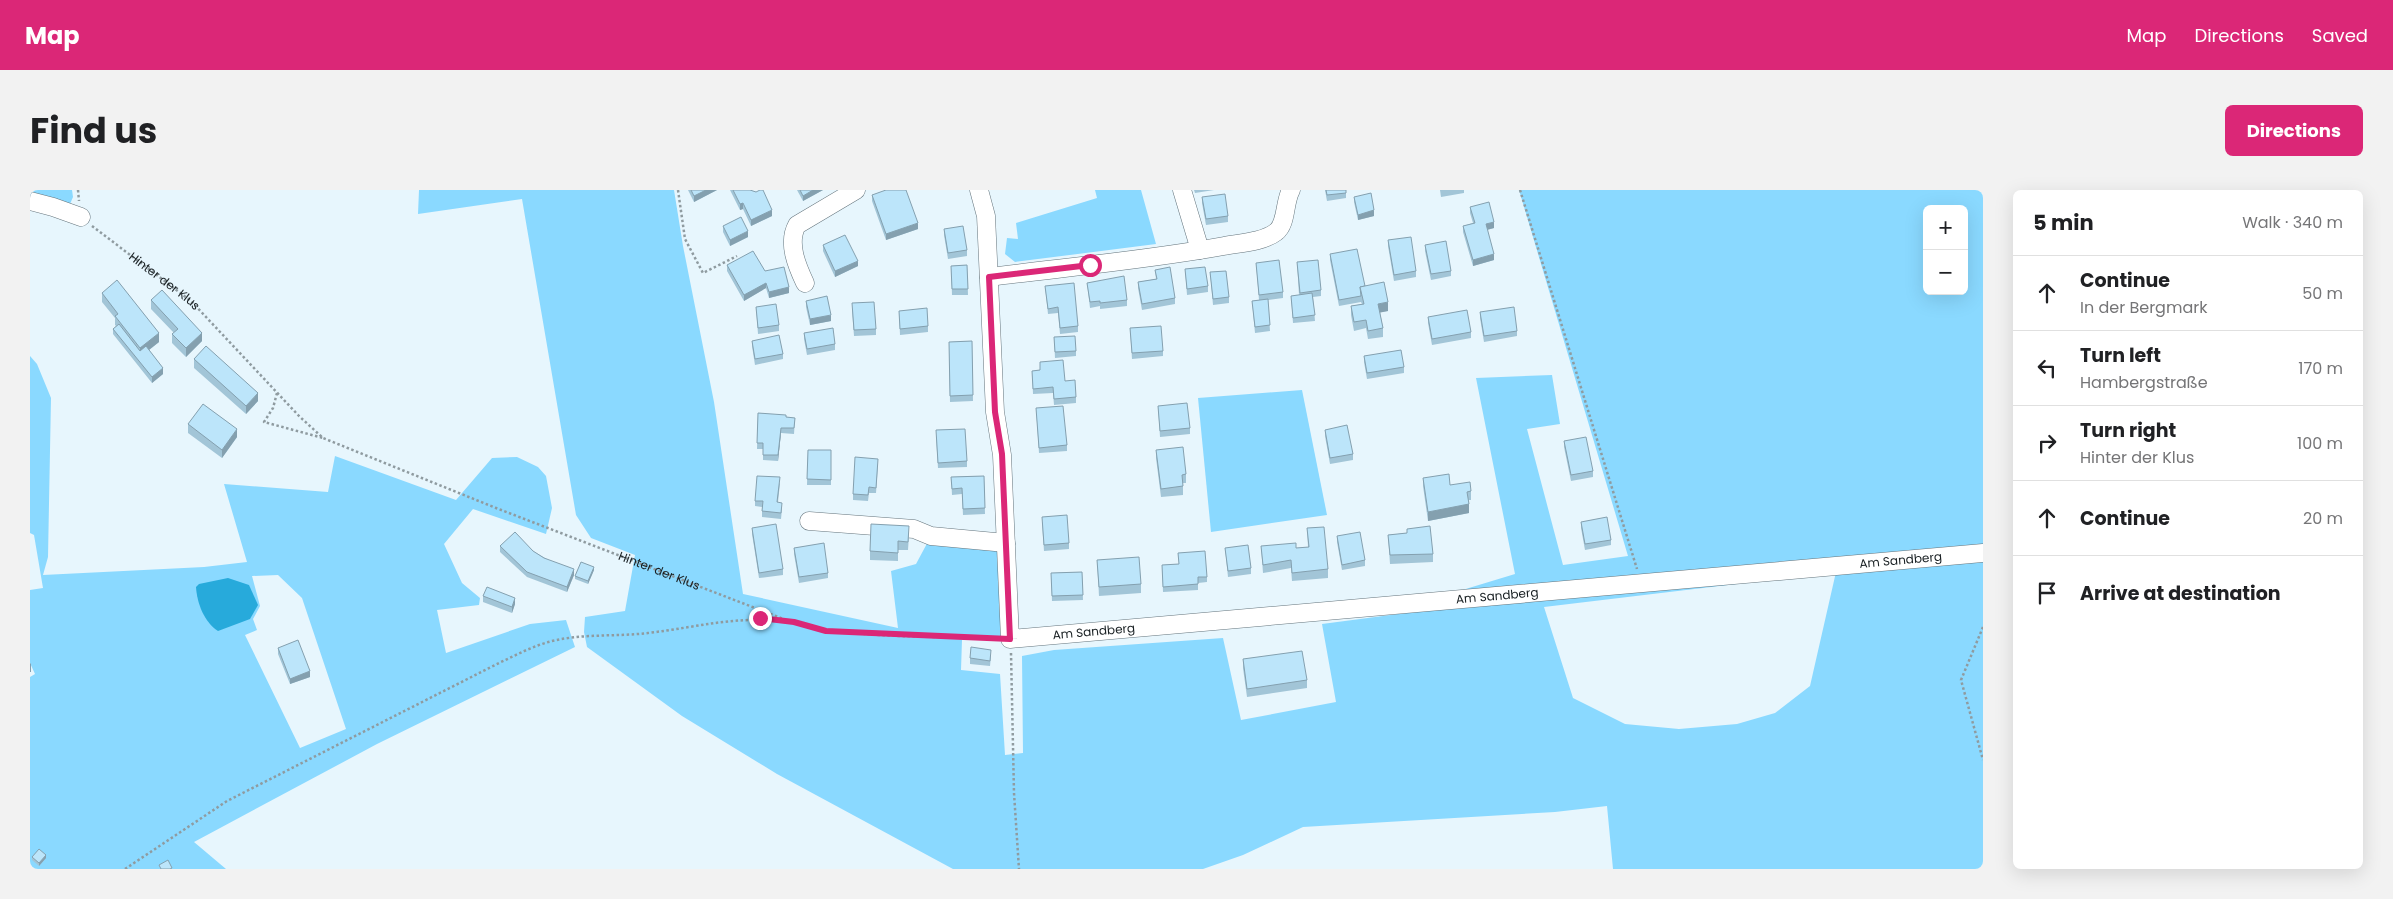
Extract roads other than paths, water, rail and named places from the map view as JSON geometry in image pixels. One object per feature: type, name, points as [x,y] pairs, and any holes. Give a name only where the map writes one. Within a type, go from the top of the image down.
[{"type":"street","points":[[805,283],[796,266],[792,233],[796,225],[856,190]]},
{"type":"street","points":[[810,520],[914,529],[931,536],[1006,543],[1002,454],[994,406],[986,216],[979,190]]},
{"type":"street","points":[[1182,190],[1200,250]]},
{"type":"street","points":[[989,277],[1200,250],[1256,240],[1277,232],[1282,224],[1286,199],[1291,190]]},
{"type":"street","points":[[30,201],[53,206],[81,217]]},
{"type":"street","name":"Am Sandberg","points":[[1006,543],[1010,639],[1983,553]]}]
